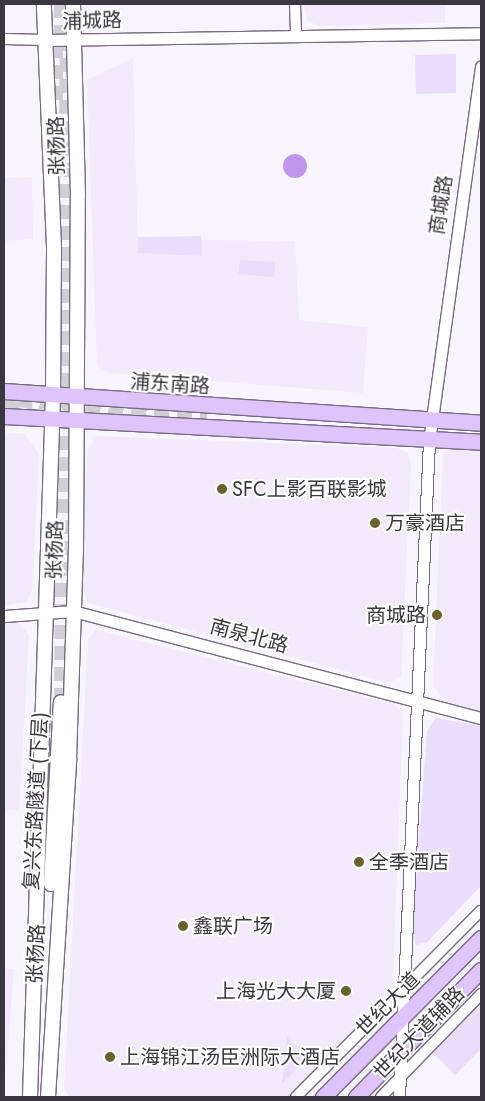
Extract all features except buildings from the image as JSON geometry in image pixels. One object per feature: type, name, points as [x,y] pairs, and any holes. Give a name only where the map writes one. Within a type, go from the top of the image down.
[{"type":"main road","name":"张杨路","points":[[30,1097],[48,612],[53,395],[54,247],[44,4]]},
{"type":"main road","name":"张杨路","points":[[48,1097],[69,759],[78,424],[75,40],[73,4]]},
{"type":"main road","points":[[72,98],[77,258]]},
{"type":"main road","points":[[54,247],[56,100]]},
{"type":"main road","name":"浦东南路","points":[[4,391],[78,398],[481,424]]},
{"type":"main road","name":"浦东南路","points":[[332,436],[206,420],[335,415]]},
{"type":"main road","name":"浦东南路","points":[[4,416],[78,424],[481,442]]},
{"type":"main road","name":"复兴东路隧道 (下层)","points":[[35,958],[43,903],[58,702],[51,895],[56,962]]},
{"type":"main road","name":"世纪大道","points":[[323,1097],[481,938]]},
{"type":"main road","points":[[356,1097],[399,1056],[481,970]]},
{"type":"street","points":[[295,4],[296,35]]},
{"type":"street","name":"浦城路","points":[[4,39],[75,40],[481,33]]},
{"type":"street","name":"商城路","points":[[399,1097],[400,992],[417,699],[428,441],[481,66]]},
{"type":"street","name":"南泉北路","points":[[4,616],[73,611],[417,699],[481,718]]},
{"type":"street","name":"世纪大道辅路","points":[[296,1097],[481,911]]},
{"type":"street","name":"世纪大道辅路","points":[[381,1097],[481,994]]},
{"type":"shaded area","points":[[303,4],[445,4],[445,23],[318,26],[307,20]]},
{"type":"shaded area","points":[[456,54],[456,93],[416,94],[415,55]]},
{"type":"shaded area","points":[[133,58],[138,252],[201,256],[201,240],[295,241],[299,320],[368,327],[363,393],[109,373],[97,366],[87,80]]},
{"type":"shaded area","points":[[295,154],[303,158],[307,166],[303,174],[295,178],[287,174],[283,166],[287,158]]},
{"type":"shaded area","points":[[32,177],[33,239],[4,241],[4,178]]},
{"type":"shaded area","points":[[201,236],[202,256],[138,253],[138,237]]},
{"type":"shaded area","points":[[240,260],[275,262],[274,277],[239,274]]},
{"type":"shaded area","points":[[4,433],[25,434],[39,454],[32,591],[26,602],[4,606]]},
{"type":"shaded area","points":[[97,436],[397,448],[408,453],[411,464],[401,677],[389,683],[88,603],[83,591],[87,450]]},
{"type":"shaded area","points":[[452,446],[481,446],[481,712],[445,701],[433,686],[443,453]]},
{"type":"shaded area","points":[[18,622],[29,635],[19,810],[4,809],[4,624]]},
{"type":"shaded area","points":[[96,630],[394,704],[403,714],[393,980],[379,1004],[288,1097],[69,1097],[64,1088],[88,639]]},
{"type":"shaded area","points":[[436,718],[481,726],[481,886],[427,942],[416,945],[412,935],[427,731]]},
{"type":"shaded area","points":[[4,968],[14,969],[4,1094]]},
{"type":"shaded area","points":[[481,1000],[481,1049],[455,1075],[431,1051]]},
{"type":"shaded area","points":[[287,1036],[304,1062],[282,1083]]},
{"type":"tunnel","points":[[61,4],[61,40]]},
{"type":"tunnel","points":[[56,29],[56,100]]},
{"type":"tunnel","points":[[61,702],[67,31]]},
{"type":"tunnel","points":[[17,399],[207,416]]},
{"type":"tunnel","points":[[4,407],[32,410]]},
{"type":"place","name":"SFC上影百联影城","points":[[222,489]]},
{"type":"place","name":"万豪酒店","points":[[375,523]]},
{"type":"place","name":"商城路","points":[[437,615]]},
{"type":"place","name":"全季酒店","points":[[359,862]]},
{"type":"place","name":"鑫联广场","points":[[183,926]]},
{"type":"place","name":"上海光大大厦","points":[[346,991]]},
{"type":"place","name":"上海锦江汤臣洲际大酒店","points":[[110,1057]]}]
